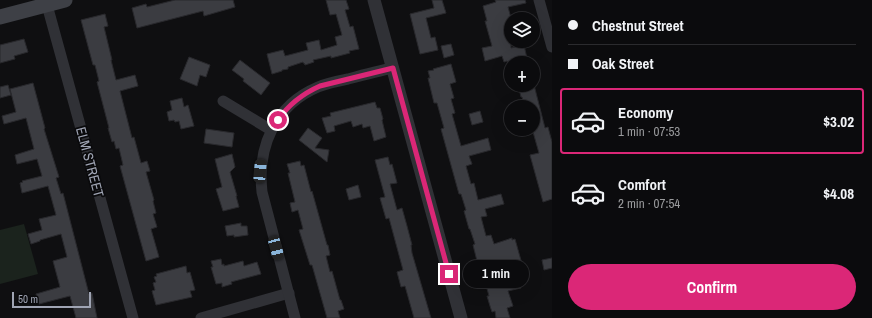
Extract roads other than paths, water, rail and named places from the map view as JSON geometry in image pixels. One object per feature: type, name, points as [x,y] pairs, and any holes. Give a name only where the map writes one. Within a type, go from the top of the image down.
[{"type":"main road","points":[[0,17],[66,0]]},
{"type":"street","points":[[374,0],[461,318]]},
{"type":"street","points":[[539,0],[552,47]]},
{"type":"street","name":"ELM STREET","points":[[46,5],[133,318]]},
{"type":"street","points":[[295,318],[260,182],[261,160],[271,130],[283,112],[296,99],[312,90],[329,83],[393,68]]},
{"type":"street","points":[[223,101],[271,130]]},
{"type":"street","points":[[201,318],[288,293]]}]
